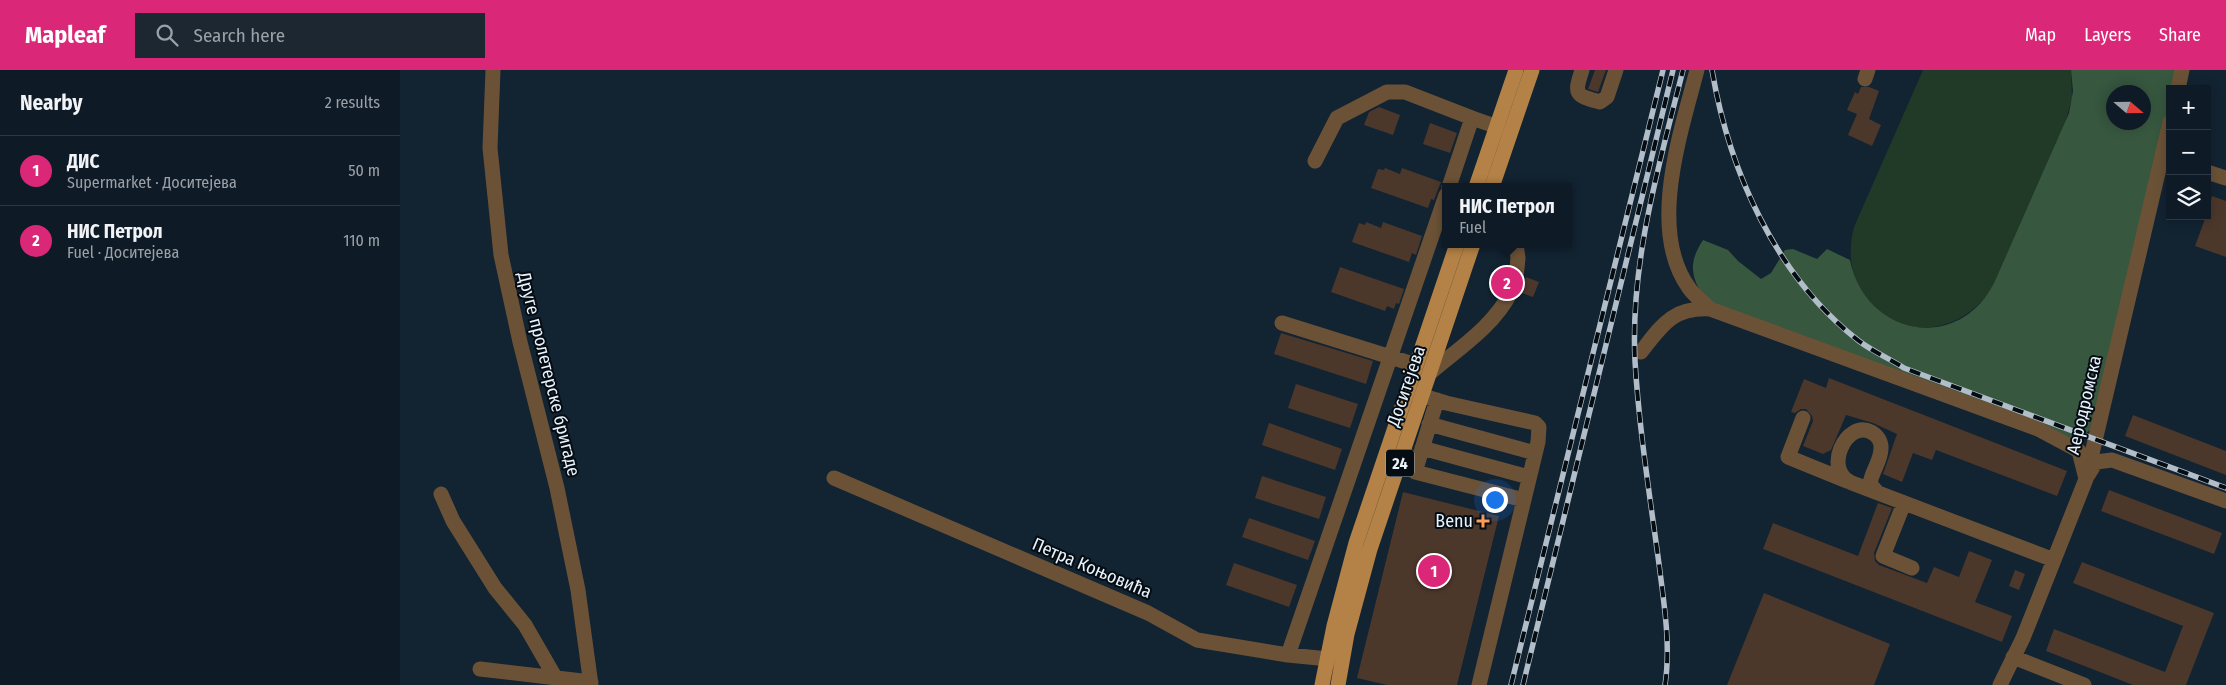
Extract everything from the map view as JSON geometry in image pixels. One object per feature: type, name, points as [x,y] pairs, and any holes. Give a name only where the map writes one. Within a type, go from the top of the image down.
[{"type":"main road","points":[[1496,182],[1516,70]]},
{"type":"main road","points":[[1478,183],[1532,70]]},
{"type":"main road","name":"Доситејева","points":[[1322,685],[1342,591],[1356,543],[1422,396],[1416,365],[1456,248]]},
{"type":"main road","name":"Доситејева","points":[[1338,685],[1355,602],[1370,549],[1472,248]]},
{"type":"street","name":"Друге пролетерске бригаде","points":[[493,70],[490,148],[501,254],[520,342],[557,488],[578,590],[591,684]]},
{"type":"street","points":[[1582,70],[1576,88],[1577,93],[1580,96],[1600,102],[1607,97],[1616,70]]},
{"type":"street","points":[[1697,70],[1675,154],[1669,232],[1674,259],[1689,288],[1710,309]]},
{"type":"street","points":[[2179,85],[2182,70]]},
{"type":"street","points":[[1315,160],[1337,118],[1387,92],[1406,92],[1504,130]]},
{"type":"street","points":[[1450,183],[1472,118]]},
{"type":"street","name":"Аеродромска","points":[[2000,685],[2054,560],[2086,478],[2166,158]]},
{"type":"street","points":[[2211,173],[2226,178]]},
{"type":"street","points":[[1288,655],[1442,206]]},
{"type":"street","points":[[1430,373],[1488,325],[1504,305],[1514,285],[1518,258],[1517,248]]},
{"type":"street","points":[[1641,352],[1668,320],[1679,313],[1693,308],[1710,309],[2038,429],[2079,451],[2086,478]]},
{"type":"street","points":[[1282,323],[1416,365]]},
{"type":"street","points":[[1479,685],[1524,500],[1535,453],[1540,431],[1539,425],[1422,396],[1429,424],[1415,472],[1524,500]]},
{"type":"street","points":[[1803,418],[1788,457],[2054,560]]},
{"type":"street","points":[[1429,424],[1535,453]]},
{"type":"street","points":[[1846,481],[1837,466],[1847,438],[1857,430],[1869,430],[1879,439],[1881,445],[1881,451],[1870,484],[1878,493]]},
{"type":"street","points":[[1422,448],[1529,477]]},
{"type":"street","points":[[2086,478],[2096,462],[2112,460],[2226,501]]},
{"type":"street","name":"Петра Коњовића","points":[[834,478],[1148,613],[1193,638],[1288,655],[1342,661]]},
{"type":"street","points":[[441,494],[453,521],[495,588],[525,625],[555,677]]},
{"type":"street","points":[[1904,503],[1883,556],[1912,568]]},
{"type":"street","points":[[2013,657],[2084,685]]},
{"type":"street","points":[[480,668],[555,677],[591,684]]},
{"type":"green space","points":[[1923,70],[2071,70],[2072,98],[2066,120],[1991,290],[1968,313],[1943,325],[1917,327],[1893,321],[1873,307],[1858,285],[1851,259],[1854,227]]},
{"type":"green space","points":[[2071,70],[2182,70],[2179,85],[2166,85],[2166,139],[2097,426],[2086,433],[2071,439],[1710,309],[1696,283],[1693,267],[1694,259],[1703,240],[1728,250],[1738,261],[1761,279],[1771,273],[1785,250],[1793,249],[1817,259],[1827,249],[1850,260],[1859,286],[1874,306],[1893,319],[1914,327],[1937,327],[1958,320],[1978,306],[1994,283],[2069,113],[2073,91]]},
{"type":"building","points":[[1595,70],[1606,70],[1598,92],[1588,89]]},
{"type":"building","points":[[1861,87],[1869,87],[1879,91],[1869,119],[1881,125],[1872,146],[1848,135],[1857,114],[1847,110],[1855,92],[1858,94]]},
{"type":"building","points":[[1379,107],[1400,115],[1393,135],[1364,125],[1369,112]]},
{"type":"building","points":[[1430,123],[1457,133],[1450,153],[1423,144]]},
{"type":"building","points":[[1385,168],[1400,174],[1402,168],[1441,182],[1434,200],[1431,199],[1428,208],[1371,188],[1378,169],[1384,170]]},
{"type":"building","points":[[2212,196],[2226,201],[2226,257],[2195,246],[2205,220],[2211,220]]},
{"type":"building","points":[[1366,222],[1381,228],[1383,222],[1422,236],[1416,255],[1412,253],[1409,262],[1352,242],[1359,223],[1365,225]]},
{"type":"building","points":[[1340,267],[1404,289],[1399,304],[1396,303],[1394,309],[1387,306],[1385,311],[1331,292]]},
{"type":"building","points":[[1496,271],[1507,275],[1508,283],[1502,288],[1491,284]]},
{"type":"building","points":[[1526,277],[1539,282],[1533,297],[1522,293],[1520,295],[1519,287],[1524,283]]},
{"type":"building","points":[[1281,333],[1373,361],[1366,384],[1274,354]]},
{"type":"building","points":[[1829,378],[2067,471],[2057,496],[1936,450],[1932,460],[1913,453],[1902,482],[1883,474],[1897,434],[1873,423],[1846,415],[1831,450],[1823,454],[1803,446],[1813,421],[1812,416],[1806,409],[1801,409],[1795,413],[1791,412],[1804,379],[1826,388]]},
{"type":"building","points":[[1296,384],[1358,404],[1350,428],[1288,408]]},
{"type":"building","points":[[2133,415],[2226,451],[2226,475],[2125,436]]},
{"type":"building","points":[[1269,423],[1342,449],[1335,470],[1262,445]]},
{"type":"building","points":[[1262,476],[1326,497],[1319,519],[1255,498]]},
{"type":"building","points":[[2109,490],[2222,533],[2214,554],[2101,511]]},
{"type":"building","points":[[1403,492],[1499,516],[1457,685],[1387,685],[1357,678]]},
{"type":"building","points":[[1878,503],[1892,508],[1874,553],[1875,561],[1879,565],[1927,583],[1934,567],[1959,577],[1969,551],[1992,560],[1975,602],[2012,616],[2002,642],[1763,549],[1773,523],[1858,556]]},
{"type":"building","points":[[1249,518],[1315,541],[1308,560],[1242,537]]},
{"type":"building","points":[[2082,562],[2214,613],[2186,685],[2133,685],[2046,651],[2054,629],[2165,672],[2183,626],[2073,583]]},
{"type":"building","points":[[1234,563],[1297,585],[1289,607],[1226,585]]},
{"type":"building","points":[[2015,570],[2025,574],[2019,590],[2009,586]]},
{"type":"building","points":[[1764,593],[1890,644],[1874,685],[1727,685]]},
{"type":"railway","points":[[1511,685],[1663,70]]},
{"type":"railway","points":[[1523,685],[1673,70]]},
{"type":"railway","points":[[1665,685],[1667,670],[1666,624],[1639,412],[1635,361],[1635,324],[1637,287],[1648,214],[1683,70]]},
{"type":"railway","points":[[1712,70],[1730,146],[1744,183],[1761,219],[1780,254],[1803,286],[1830,315],[1859,341],[1904,368],[2226,488]]},
{"type":"place","name":"НИС Петрол","points":[[1507,283]]},
{"type":"place","name":"Benu","points":[[1483,521]]},
{"type":"place","name":"ДИС","points":[[1434,571]]}]
